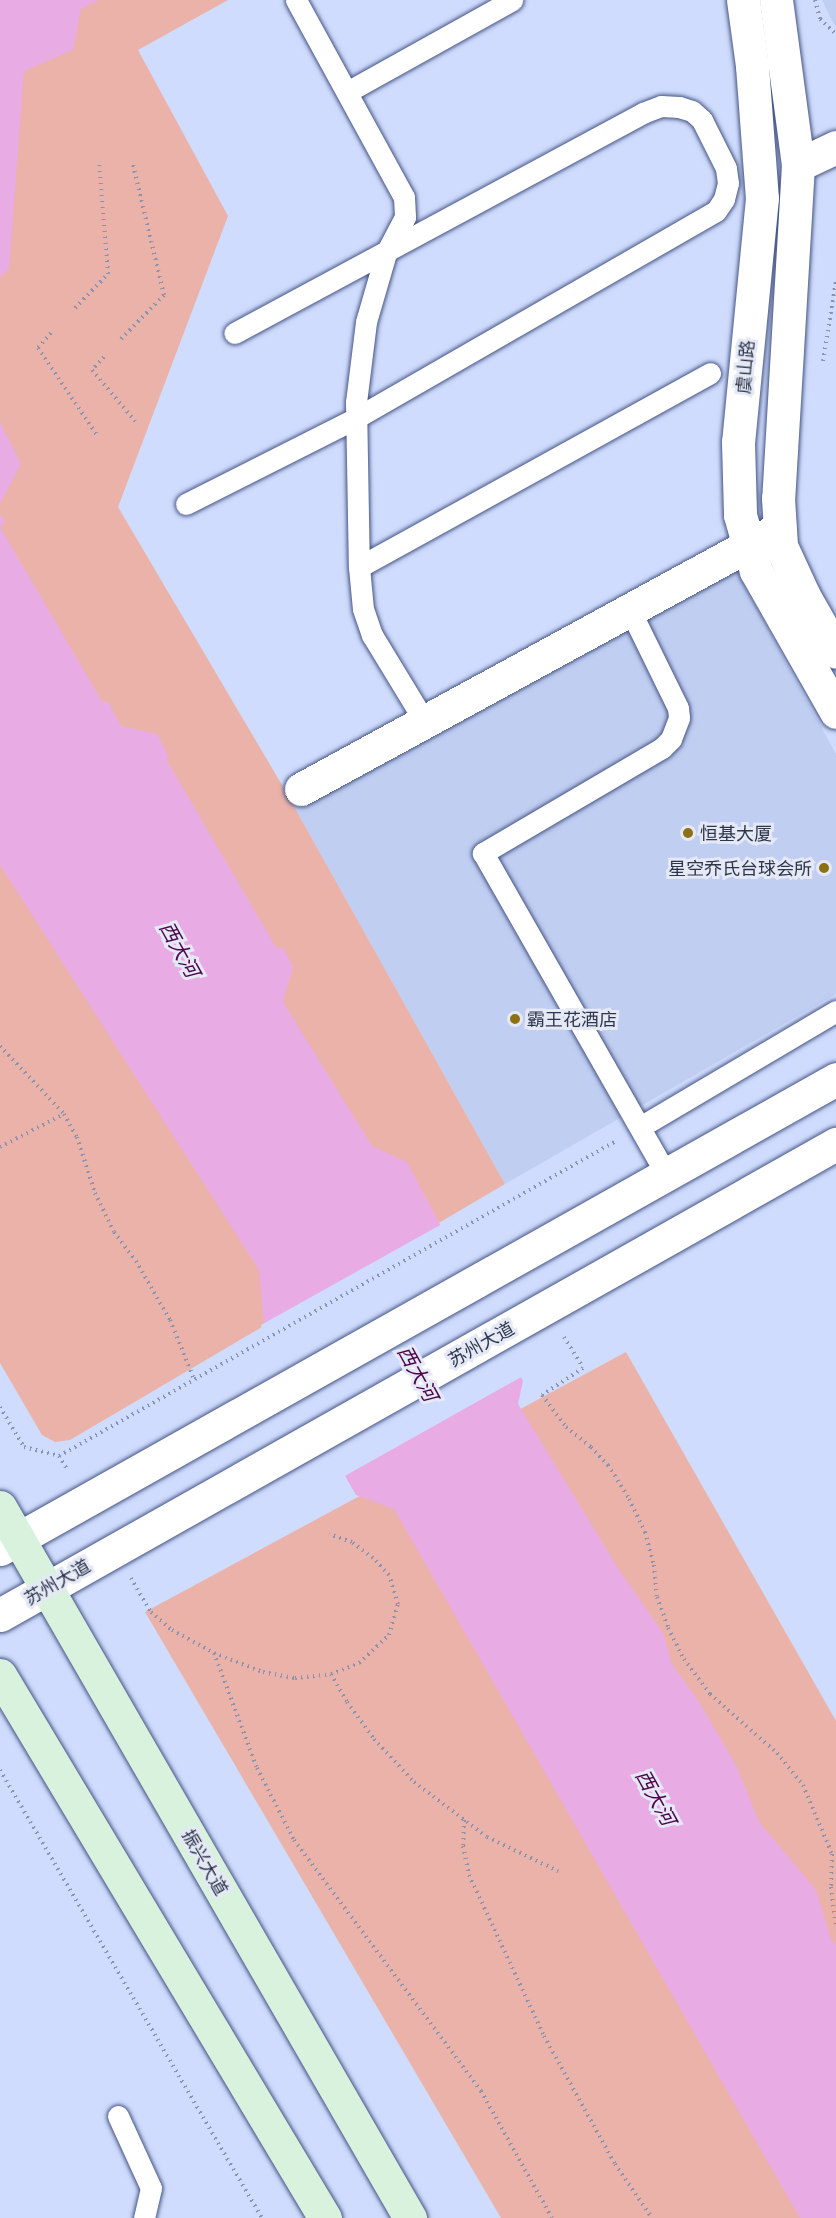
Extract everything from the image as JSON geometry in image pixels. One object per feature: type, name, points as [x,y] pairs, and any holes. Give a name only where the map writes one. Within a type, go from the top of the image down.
[{"type":"main road","name":"振兴大道","points":[[0,1507],[9,1544],[47,1588],[410,2218]]},
{"type":"main road","points":[[0,1676],[326,2218]]},
{"type":"street","name":"虞山路","points":[[744,0],[752,66],[762,198],[738,442],[740,515],[756,571],[836,712]]},
{"type":"street","points":[[776,0],[798,165],[778,498],[781,546],[804,596],[836,652]]},
{"type":"street","points":[[798,165],[836,147]]},
{"type":"street","points":[[301,789],[780,528]]},
{"type":"street","points":[[9,1544],[836,1079]]},
{"type":"street","name":"苏州大道","points":[[0,1615],[836,1144]]},
{"type":"lane","points":[[296,0],[404,197],[405,217],[386,253],[366,322],[356,418],[360,567],[363,609],[372,635],[425,722]]},
{"type":"lane","points":[[347,92],[512,0]]},
{"type":"lane","points":[[186,504],[356,418],[716,211],[724,199],[728,183],[726,168],[702,120],[686,109],[661,106],[643,113],[235,333]]},
{"type":"lane","points":[[360,567],[710,373]]},
{"type":"lane","points":[[630,610],[678,708],[679,718],[671,739],[662,748],[483,853],[668,1175]]},
{"type":"lane","points":[[640,1127],[836,1011]]},
{"type":"lane","points":[[117,2116],[151,2188],[144,2218]]},
{"type":"path","points":[[815,0],[820,19],[836,34]]},
{"type":"path","points":[[75,308],[108,274],[99,162]]},
{"type":"path","points":[[121,339],[164,295],[133,165]]},
{"type":"path","points":[[823,361],[836,281]]},
{"type":"path","points":[[51,333],[38,348],[97,435]]},
{"type":"path","points":[[104,357],[92,370],[135,421]]},
{"type":"path","points":[[0,1046],[64,1114],[77,1137],[95,1193],[114,1232],[136,1262],[170,1320],[194,1379]]},
{"type":"path","points":[[0,1147],[64,1114]]},
{"type":"path","points":[[58,1456],[640,1127]]},
{"type":"path","points":[[583,1368],[542,1395],[566,1427],[608,1465],[629,1498],[645,1532],[654,1565],[657,1597],[668,1628],[684,1659],[710,1694],[777,1753],[803,1785],[832,1854],[831,1887],[836,1927]]},
{"type":"path","points":[[0,1407],[24,1447],[58,1456],[85,1501]]},
{"type":"path","points":[[114,1550],[151,1612],[172,1630],[213,1653],[263,1672],[295,1678],[331,1674],[359,1663],[389,1635],[398,1605],[389,1575],[373,1558],[352,1542],[330,1533]]},
{"type":"path","points":[[213,1653],[257,1768],[294,1840],[481,2091],[552,2218]]},
{"type":"path","points":[[331,1674],[347,1702],[374,1739],[414,1782],[487,1837],[558,1871]]},
{"type":"path","points":[[0,1770],[262,2218]]},
{"type":"path","points":[[464,1820],[463,1846],[469,1875],[544,2036],[615,2164],[652,2218]]},
{"type":"shaded area","points":[[0,0],[228,0],[138,50],[228,216],[118,507],[282,785],[505,1184],[70,1440],[55,1442],[42,1435],[0,1363]]},
{"type":"shaded area","points":[[822,0],[836,0],[836,26],[833,23]]},
{"type":"shaded area","points":[[721,543],[836,754],[836,994],[505,1184],[282,785]]},
{"type":"shaded area","points":[[626,1352],[836,1721],[836,2218],[501,2218],[145,1612]]},
{"type":"water","points":[[0,0],[99,0],[81,9],[73,50],[24,71],[9,269],[0,277]]},
{"type":"water","points":[[0,422],[21,464],[0,504]]},
{"type":"water","points":[[0,513],[5,523],[0,527]]},
{"type":"water","name":"西大河","points":[[0,527],[103,703],[108,701],[121,726],[157,734],[169,757],[166,759],[277,949],[283,947],[293,967],[283,1002],[372,1146],[407,1162],[523,1381],[518,1404],[618,1568],[663,1633],[672,1664],[698,1700],[737,1767],[759,1822],[816,1890],[831,1939],[836,1945],[836,2218],[800,2218],[394,1509],[356,1495],[265,1336],[259,1270],[0,865]]},
{"type":"pier","points":[[442,1224],[523,1376],[343,1477],[262,1338],[261,1325]]},
{"type":"place","name":"恒基大厦","points":[[688,833]]},
{"type":"place","name":"星空乔氏台球会所","points":[[824,868]]},
{"type":"place","name":"霸王花酒店","points":[[515,1019]]}]
